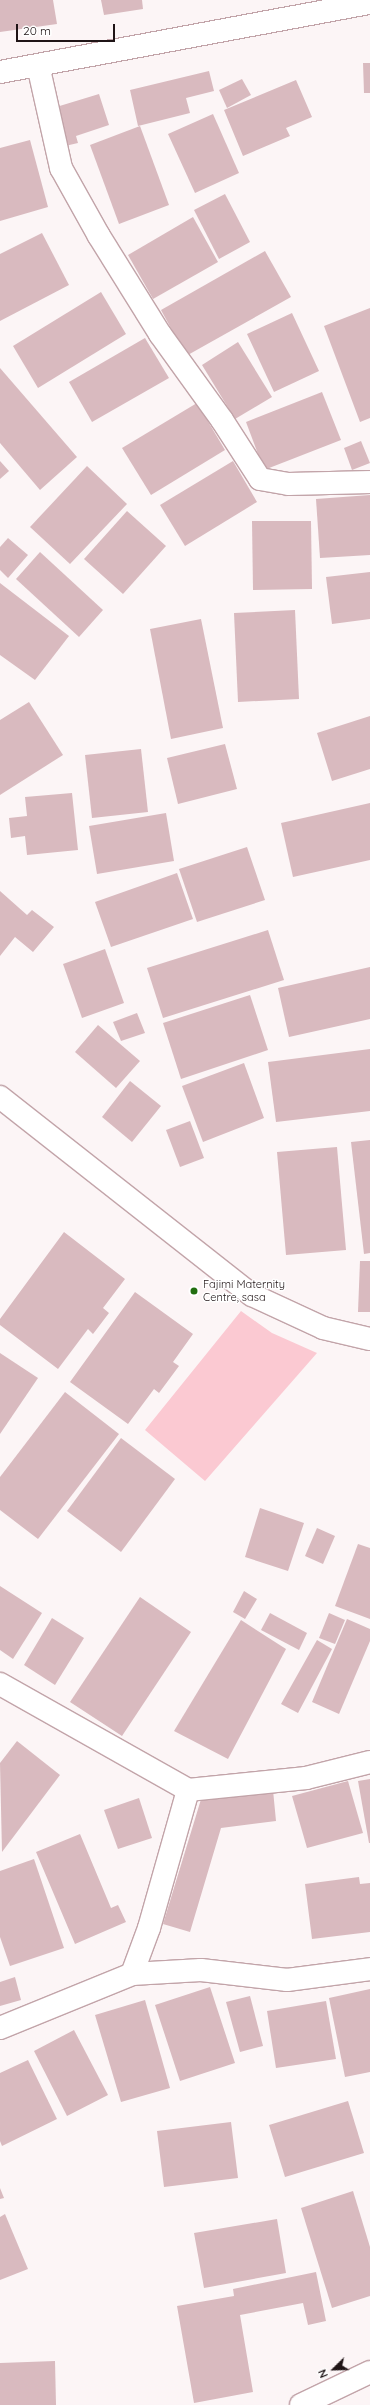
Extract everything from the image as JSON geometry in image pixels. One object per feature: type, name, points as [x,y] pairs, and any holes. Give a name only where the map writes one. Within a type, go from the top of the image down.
[{"type":"street","points":[[0,72],[370,3]]},
{"type":"street","points":[[38,65],[62,168],[99,236],[160,334],[260,479],[289,484],[370,482]]},
{"type":"street","points":[[0,1096],[252,1295],[323,1328],[370,1339]]},
{"type":"street","points":[[0,1684],[188,1790],[306,1778],[370,1762]]},
{"type":"street","points":[[132,1974],[149,1928],[188,1790]]},
{"type":"street","points":[[0,2028],[132,1974],[201,1970],[288,1980],[370,1969]]},
{"type":"street","points":[[301,2405],[370,2372]]},
{"type":"shaded area","points":[[241,1311],[272,1333],[317,1353],[205,1481],[145,1430]]},
{"type":"building","points":[[0,0],[53,0],[57,24],[0,32]]},
{"type":"building","points":[[101,0],[142,0],[143,9],[104,15]]},
{"type":"building","points":[[363,63],[370,63],[370,93],[364,93]]},
{"type":"building","points":[[209,71],[214,91],[186,98],[190,113],[138,126],[130,90]]},
{"type":"building","points":[[242,79],[251,95],[227,108],[219,90]]},
{"type":"building","points":[[296,80],[312,117],[286,128],[290,136],[243,156],[224,110]]},
{"type":"building","points":[[99,94],[109,125],[76,136],[78,143],[65,146],[53,108]]},
{"type":"building","points":[[213,114],[239,173],[195,193],[168,134]]},
{"type":"building","points":[[140,126],[169,205],[119,224],[90,145]]},
{"type":"building","points":[[30,140],[48,207],[0,221],[0,148]]},
{"type":"building","points":[[225,194],[250,242],[219,259],[194,210]]},
{"type":"building","points":[[193,217],[218,262],[153,299],[128,255]]},
{"type":"building","points":[[42,233],[69,285],[0,321],[0,254]]},
{"type":"building","points":[[265,251],[291,297],[186,356],[161,310]]},
{"type":"building","points":[[101,292],[126,334],[38,388],[13,346]]},
{"type":"building","points":[[370,308],[370,418],[360,422],[324,326]]},
{"type":"building","points":[[292,313],[319,371],[274,392],[247,334]]},
{"type":"building","points":[[145,338],[169,378],[92,422],[69,382]]},
{"type":"building","points":[[238,342],[272,397],[235,419],[202,365]]},
{"type":"building","points":[[0,368],[77,457],[40,490],[0,443]]},
{"type":"building","points":[[322,392],[341,440],[264,470],[246,422]]},
{"type":"building","points":[[197,403],[225,450],[151,495],[122,448]]},
{"type":"building","points":[[361,441],[370,463],[352,470],[344,448]]},
{"type":"building","points":[[0,461],[9,471],[0,479]]},
{"type":"building","points":[[233,461],[257,502],[185,546],[160,505]]},
{"type":"building","points":[[87,466],[127,504],[70,564],[30,527]]},
{"type":"building","points":[[370,495],[370,555],[320,558],[316,499]]},
{"type":"building","points":[[127,511],[166,546],[123,594],[84,559]]},
{"type":"building","points":[[252,521],[311,521],[312,589],[253,590]]},
{"type":"building","points":[[8,538],[28,555],[8,578],[0,570],[0,547]]},
{"type":"building","points":[[40,552],[103,610],[79,637],[16,579]]},
{"type":"building","points":[[370,572],[370,619],[332,624],[326,577]]},
{"type":"building","points":[[0,583],[69,636],[35,680],[0,655]]},
{"type":"building","points":[[295,610],[299,699],[238,702],[234,613]]},
{"type":"building","points":[[201,619],[223,728],[171,739],[150,629]]},
{"type":"building","points":[[29,702],[63,755],[0,795],[0,720]]},
{"type":"building","points":[[370,716],[370,769],[332,781],[317,733]]},
{"type":"building","points":[[225,744],[237,789],[178,804],[167,758]]},
{"type":"building","points":[[141,749],[148,812],[92,818],[85,755]]},
{"type":"building","points":[[72,793],[78,850],[27,855],[25,836],[11,838],[9,818],[27,816],[25,797]]},
{"type":"building","points":[[370,803],[370,860],[293,877],[281,823]]},
{"type":"building","points":[[166,813],[174,861],[97,874],[89,826]]},
{"type":"building","points":[[247,847],[265,900],[197,922],[179,869]]},
{"type":"building","points":[[177,873],[193,919],[111,947],[95,902]]},
{"type":"building","points":[[0,891],[27,915],[32,910],[54,927],[33,952],[15,937],[0,956]]},
{"type":"building","points":[[268,930],[284,980],[163,1018],[147,968]]},
{"type":"building","points":[[105,949],[124,1003],[82,1018],[63,964]]},
{"type":"building","points":[[370,967],[370,1019],[289,1037],[278,988]]},
{"type":"building","points":[[250,995],[268,1050],[181,1079],[163,1023]]},
{"type":"building","points":[[137,1013],[145,1033],[121,1041],[113,1022]]},
{"type":"building","points":[[98,1025],[140,1061],[116,1088],[75,1052]]},
{"type":"building","points":[[370,1049],[370,1111],[276,1122],[268,1062]]},
{"type":"building","points":[[244,1063],[264,1118],[203,1142],[182,1086]]},
{"type":"building","points":[[130,1081],[161,1106],[132,1142],[102,1117]]},
{"type":"building","points":[[190,1121],[204,1158],[180,1167],[166,1130]]},
{"type":"building","points":[[370,1140],[370,1253],[364,1254],[351,1142]]},
{"type":"building","points":[[337,1147],[346,1250],[286,1255],[277,1152]]},
{"type":"building","points":[[64,1232],[125,1279],[103,1308],[109,1313],[93,1334],[88,1329],[58,1369],[0,1325],[0,1319]]},
{"type":"building","points":[[360,1261],[370,1261],[370,1312],[358,1312]]},
{"type":"building","points":[[135,1292],[193,1334],[173,1362],[179,1366],[159,1393],[154,1389],[128,1424],[70,1382]]},
{"type":"building","points":[[0,1353],[38,1378],[0,1434]]},
{"type":"building","points":[[65,1392],[119,1434],[38,1539],[0,1510],[0,1477]]},
{"type":"building","points":[[121,1438],[175,1479],[121,1552],[67,1511]]},
{"type":"building","points":[[260,1508],[304,1523],[288,1571],[245,1557]]},
{"type":"building","points":[[317,1528],[335,1536],[323,1564],[305,1556]]},
{"type":"building","points":[[358,1544],[370,1548],[370,1619],[335,1606]]},
{"type":"building","points":[[0,1586],[42,1613],[13,1659],[0,1650]]},
{"type":"building","points":[[244,1591],[257,1599],[245,1619],[233,1612]]},
{"type":"building","points":[[140,1597],[191,1632],[122,1736],[70,1702]]},
{"type":"building","points":[[270,1613],[307,1633],[299,1650],[261,1630]]},
{"type":"building","points":[[329,1613],[345,1620],[335,1644],[319,1638]]},
{"type":"building","points":[[52,1618],[84,1638],[55,1685],[24,1665]]},
{"type":"building","points":[[347,1619],[370,1629],[370,1641],[339,1714],[312,1702]]},
{"type":"building","points":[[241,1620],[286,1649],[228,1759],[174,1731]]},
{"type":"building","points":[[317,1640],[332,1649],[298,1713],[281,1704]]},
{"type":"building","points":[[17,1741],[60,1775],[2,1852],[0,1763]]},
{"type":"building","points":[[370,1779],[370,1843],[369,1843],[358,1781]]},
{"type":"building","points":[[348,1781],[363,1833],[307,1848],[292,1796]]},
{"type":"building","points":[[273,1790],[276,1821],[221,1828],[190,1932],[163,1924],[202,1796]]},
{"type":"building","points":[[139,1798],[152,1838],[118,1849],[104,1810]]},
{"type":"building","points":[[80,1834],[111,1908],[118,1905],[126,1922],[75,1944],[36,1852]]},
{"type":"building","points":[[34,1859],[64,1948],[10,1966],[0,1937],[0,1871]]},
{"type":"building","points":[[359,1877],[360,1884],[370,1883],[370,1932],[312,1939],[305,1884]]},
{"type":"building","points":[[15,1977],[21,2000],[0,2006],[0,1982]]},
{"type":"building","points":[[210,1987],[235,2063],[180,2081],[155,2005]]},
{"type":"building","points":[[370,1989],[370,2072],[345,2077],[329,1998]]},
{"type":"building","points":[[250,1996],[263,2046],[240,2052],[226,2002]]},
{"type":"building","points":[[145,2000],[170,2088],[121,2102],[95,2015]]},
{"type":"building","points":[[326,2001],[336,2059],[276,2068],[267,2011]]},
{"type":"building","points":[[74,2030],[108,2095],[67,2116],[34,2051]]},
{"type":"building","points":[[28,2060],[57,2119],[2,2146],[0,2141],[0,2073]]},
{"type":"building","points":[[348,2101],[364,2153],[285,2177],[269,2125]]},
{"type":"building","points":[[231,2122],[238,2178],[164,2187],[157,2131]]},
{"type":"building","points":[[0,2188],[4,2198],[0,2199]]},
{"type":"building","points":[[353,2191],[370,2247],[370,2296],[332,2308],[301,2208]]},
{"type":"building","points":[[5,2214],[28,2269],[0,2280],[0,2217]]},
{"type":"building","points":[[277,2219],[286,2273],[204,2288],[194,2233]]},
{"type":"building","points":[[316,2272],[326,2321],[308,2325],[303,2303],[240,2315],[253,2392],[194,2403],[177,2306],[234,2296],[233,2289]]},
{"type":"building","points":[[55,2361],[56,2405],[0,2405],[0,2363]]},
{"type":"place","name":"Fajimi Maternity Centre, sasa","points":[[194,1291]]}]
